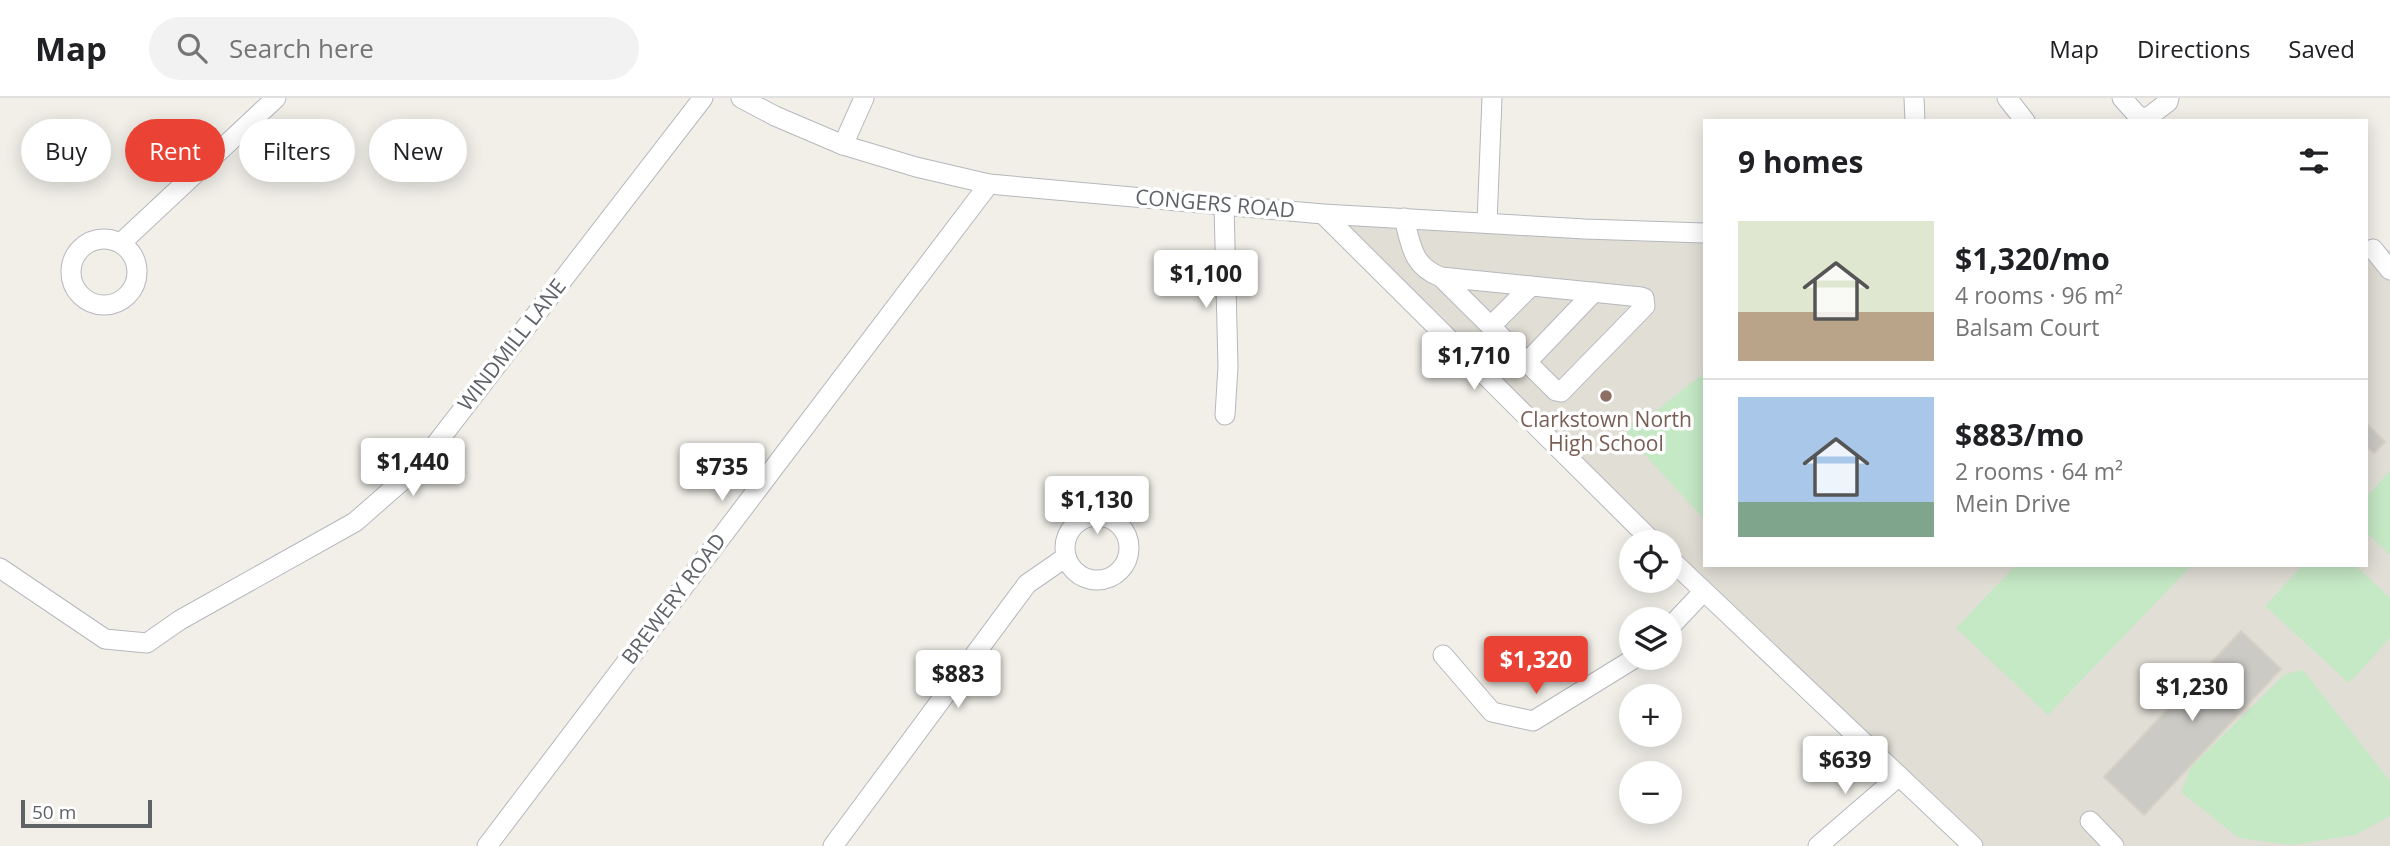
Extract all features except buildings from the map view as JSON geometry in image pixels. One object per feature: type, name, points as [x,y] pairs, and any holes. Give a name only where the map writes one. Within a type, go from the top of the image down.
[{"type":"street","points":[[121,243],[276,98]]},
{"type":"street","name":"WINDMILL LANE","points":[[0,568],[105,639],[147,643],[180,620],[355,522],[419,466],[702,98]]},
{"type":"street","name":"CONGERS ROAD","points":[[741,98],[775,116],[843,145],[916,167],[989,184],[1323,214],[1703,233]]},
{"type":"street","points":[[843,145],[864,98]]},
{"type":"street","points":[[1487,223],[1492,98]]},
{"type":"street","points":[[1914,98],[1915,119]]},
{"type":"street","points":[[2007,98],[2023,119]]},
{"type":"street","points":[[2122,98],[2138,116],[2147,118],[2168,102],[2169,98]]},
{"type":"street","name":"BREWERY ROAD","points":[[487,846],[989,184]]},
{"type":"street","points":[[1224,205],[1228,367],[1225,415]]},
{"type":"street","points":[[1323,214],[1641,530]]},
{"type":"street","points":[[1404,218],[1413,256],[1429,273],[1441,277],[1641,297],[1644,298],[1645,306],[1561,392],[1556,391],[1441,277]]},
{"type":"street","points":[[2376,249],[2390,270]]},
{"type":"street","points":[[1491,326],[1531,286]]},
{"type":"street","points":[[1527,362],[1594,292]]},
{"type":"street","points":[[833,846],[1027,584],[1066,557]]},
{"type":"street","points":[[1682,571],[1973,846]]},
{"type":"street","points":[[1682,614],[1703,592]]},
{"type":"street","points":[[1443,655],[1492,712],[1533,721],[1619,668]]},
{"type":"street","points":[[1818,846],[1899,776]]},
{"type":"street","points":[[2090,821],[2114,846]]},
{"type":"shaded area","name":"Clarkstown North High School","points":[[1323,214],[1703,232],[1703,567],[2368,567],[2368,249],[2390,250],[2390,846],[1973,846],[1682,570],[1682,530],[1641,530]]},
{"type":"green space","points":[[1703,374],[1703,518],[1646,456],[1624,438],[1632,422],[1656,411]]},
{"type":"green space","points":[[2390,471],[2390,555],[2368,534],[2368,495]]},
{"type":"green space","points":[[2014,567],[2190,567],[2048,715],[1956,628]]},
{"type":"green space","points":[[2301,567],[2357,567],[2390,598],[2390,638],[2349,683],[2265,606]]},
{"type":"green space","points":[[2303,670],[2390,781],[2390,816],[2355,835],[2292,845],[2239,838],[2181,792],[2191,767],[2285,674]]},
{"type":"place","name":"Clarkstown North High School","points":[[1606,396]]}]
